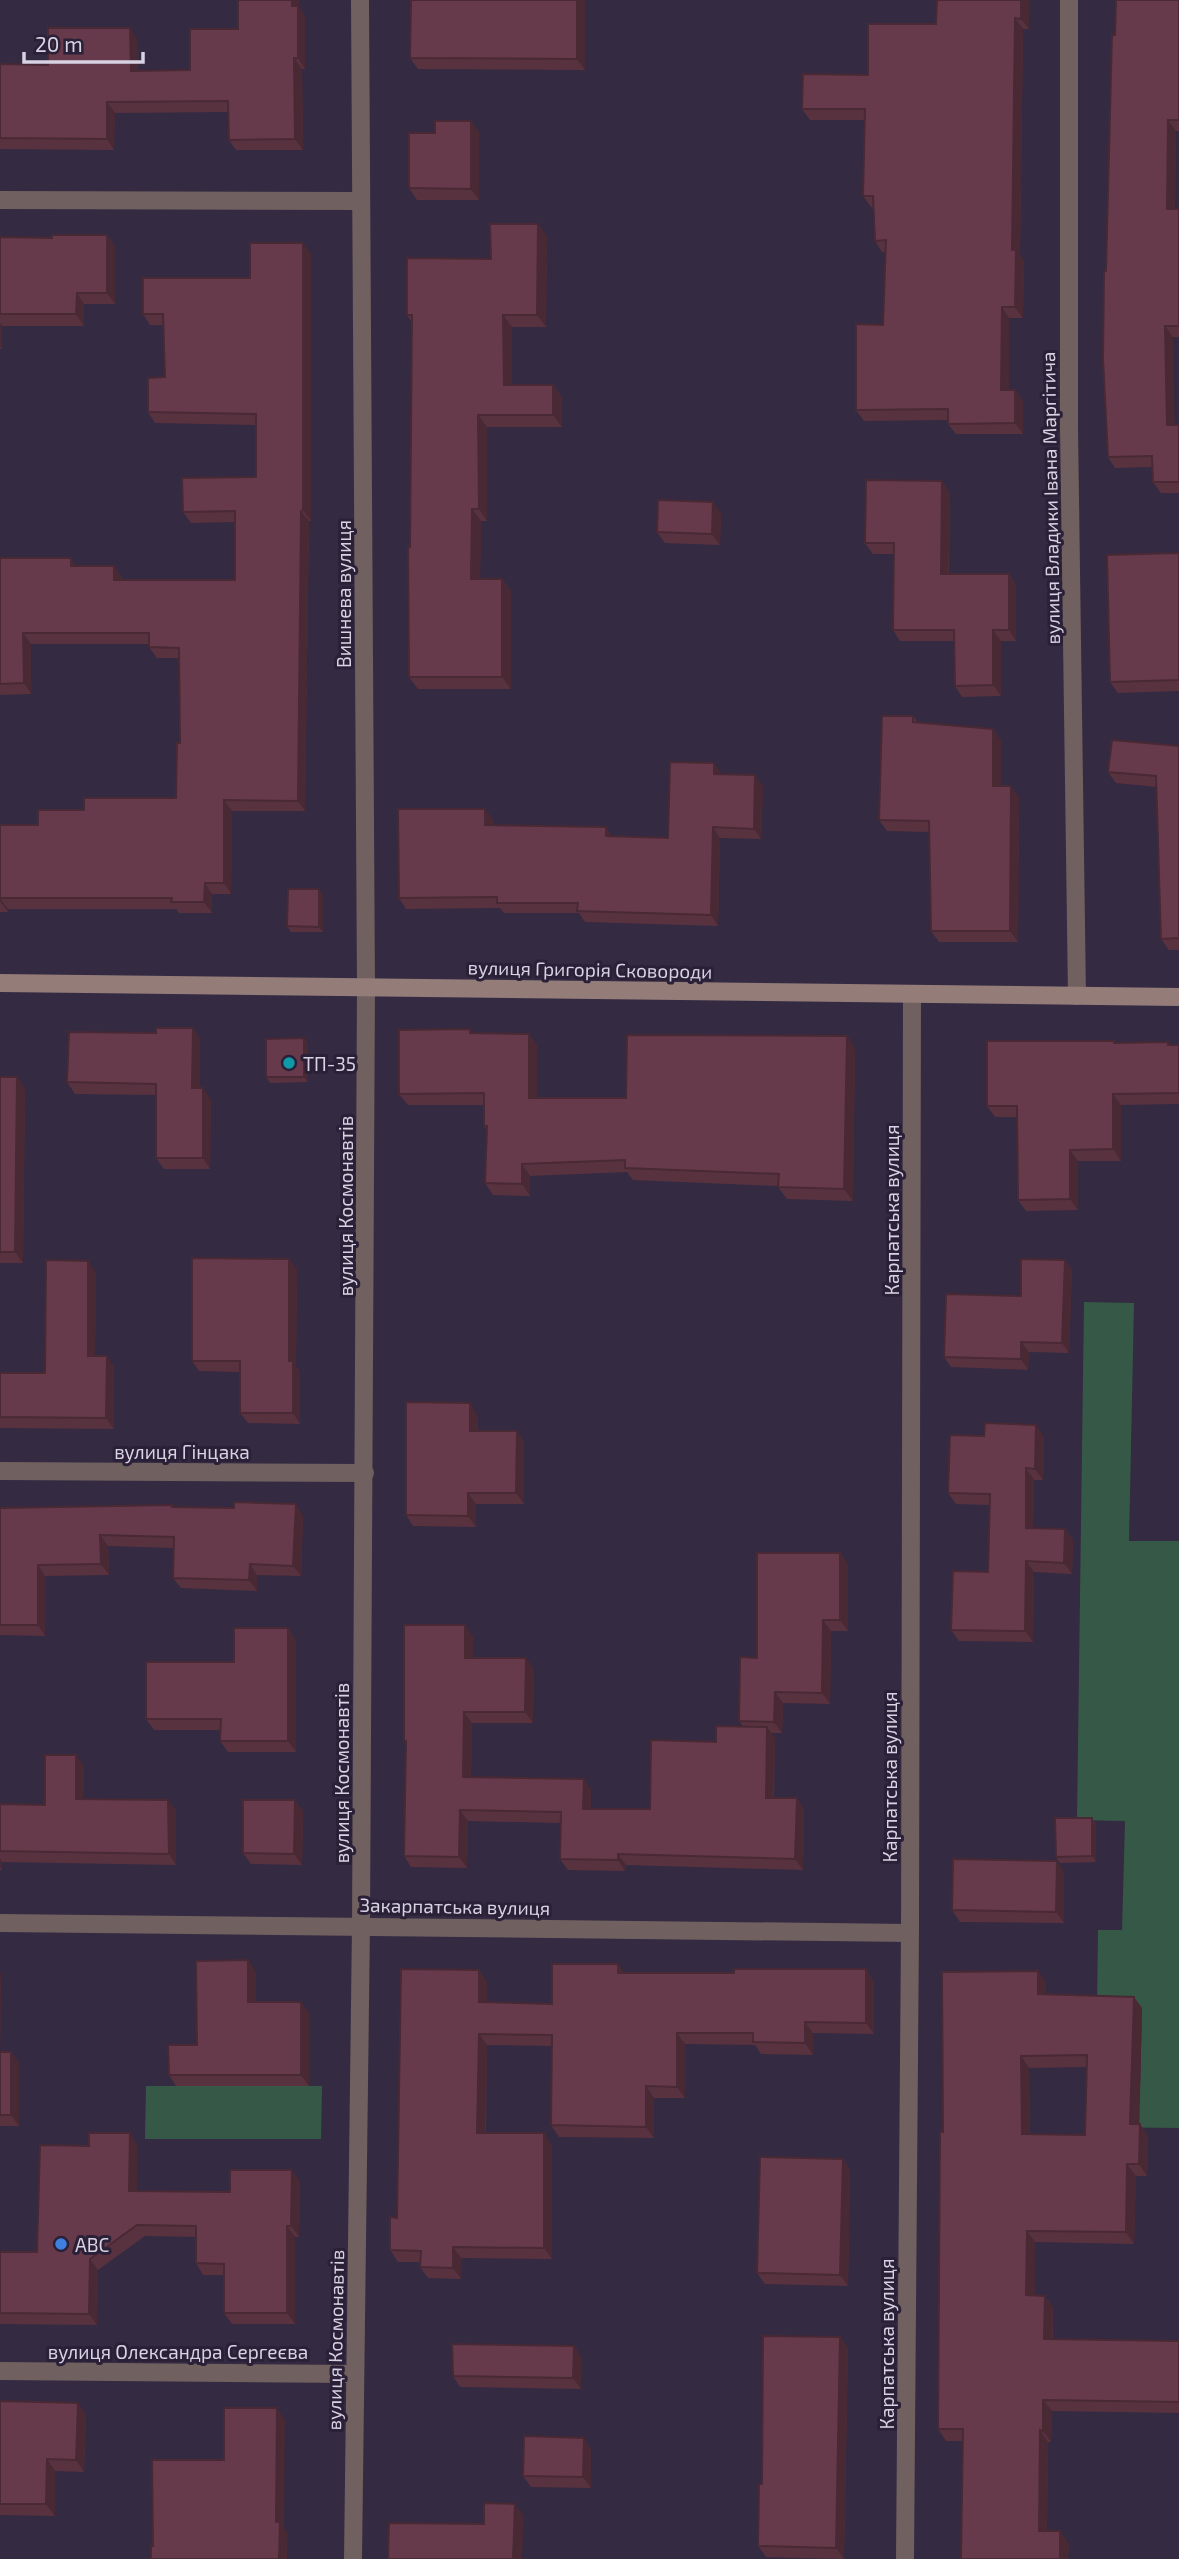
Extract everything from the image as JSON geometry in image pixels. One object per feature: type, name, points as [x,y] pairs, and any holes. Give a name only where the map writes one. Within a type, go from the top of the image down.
[{"type":"main road","name":"вулиця Григорія Сковороди","points":[[0,983],[1179,997]]},
{"type":"street","name":"Вишнева вулиця","points":[[360,0],[366,987]]},
{"type":"street","name":"вулиця Владики Івана Маргітича","points":[[1069,0],[1069,413],[1077,996]]},
{"type":"street","points":[[0,200],[362,201]]},
{"type":"street","name":"вулиця Космонавтів","points":[[353,2559],[365,1473],[366,987]]},
{"type":"street","name":"Карпатська вулиця","points":[[905,2559],[910,1933],[912,995]]},
{"type":"street","name":"вулиця Гінцака","points":[[0,1471],[365,1473]]},
{"type":"street","name":"Закарпатська вулиця","points":[[0,1923],[910,1933]]},
{"type":"street","name":"вулиця Олександра Сергеєва","points":[[0,2371],[355,2374]]},
{"type":"green space","points":[[1084,1302],[1134,1303],[1129,1541],[1179,1541],[1179,2128],[1094,2127],[1140,2091],[1142,2009],[1097,2007],[1098,1930],[1122,1930],[1125,1821],[1077,1820]]},
{"type":"green space","points":[[146,2086],[322,2086],[321,2139],[145,2139]]},
{"type":"building","points":[[238,0],[292,0],[292,6],[298,6],[298,58],[294,58],[295,139],[229,140],[228,101],[107,102],[107,139],[0,138],[0,64],[48,65],[48,28],[130,28],[131,71],[190,70],[190,29],[238,29]]},
{"type":"building","points":[[411,0],[577,0],[577,59],[410,58]]},
{"type":"building","points":[[937,0],[1021,0],[1021,19],[1015,18],[1012,250],[1016,250],[1015,307],[1002,307],[1001,390],[1015,390],[1015,423],[948,424],[948,409],[856,410],[856,324],[883,325],[886,240],[875,241],[873,196],[863,196],[865,109],[802,109],[803,74],[868,75],[868,24],[936,24]]},
{"type":"building","points":[[1116,0],[1179,0],[1179,120],[1168,120],[1167,209],[1179,209],[1179,326],[1165,326],[1167,425],[1179,425],[1179,482],[1153,482],[1152,456],[1108,457],[1103,360],[1104,271],[1112,35],[1115,35]]},
{"type":"building","points":[[435,121],[471,121],[471,189],[409,188],[409,133],[435,133]]},
{"type":"building","points":[[490,224],[538,224],[537,315],[503,315],[504,385],[553,385],[553,415],[478,415],[479,509],[472,509],[471,579],[502,579],[502,677],[409,677],[412,315],[407,315],[407,258],[491,259]]},
{"type":"building","points":[[52,235],[107,235],[107,293],[77,293],[76,314],[0,314],[0,237],[52,238]]},
{"type":"building","points":[[250,243],[303,243],[303,510],[298,801],[224,800],[224,883],[205,883],[204,902],[171,902],[172,898],[0,898],[0,825],[38,825],[38,810],[84,810],[84,798],[176,798],[177,743],[180,743],[179,648],[149,647],[149,633],[23,633],[24,683],[0,684],[0,558],[71,558],[71,566],[114,566],[114,580],[235,580],[235,511],[183,512],[182,478],[256,477],[256,414],[148,412],[148,378],[165,377],[163,314],[143,314],[143,278],[250,278]]},
{"type":"building","points":[[866,480],[942,481],[941,574],[1009,574],[1009,630],[993,630],[993,685],[955,686],[954,630],[893,630],[894,543],[865,543]]},
{"type":"building","points":[[658,500],[713,502],[712,534],[657,532]]},
{"type":"building","points":[[1179,553],[1179,680],[1110,682],[1107,555]]},
{"type":"building","points":[[882,716],[913,716],[913,722],[993,729],[993,786],[1011,786],[1010,931],[931,931],[929,821],[879,820]]},
{"type":"building","points":[[1112,740],[1179,746],[1179,938],[1161,939],[1156,776],[1108,772]]},
{"type":"building","points":[[670,762],[714,763],[714,774],[755,775],[754,829],[713,827],[711,915],[577,911],[578,903],[497,903],[497,897],[399,898],[398,809],[485,809],[485,825],[606,827],[606,836],[668,838]]},
{"type":"building","points":[[288,889],[319,889],[319,927],[287,926]]},
{"type":"building","points":[[156,1028],[193,1028],[192,1088],[203,1088],[203,1158],[156,1158],[156,1084],[67,1082],[69,1032],[156,1033]]},
{"type":"building","points":[[470,1029],[470,1033],[529,1034],[529,1098],[626,1098],[627,1035],[847,1036],[844,1189],[778,1187],[779,1174],[625,1168],[625,1160],[522,1164],[522,1184],[485,1183],[487,1126],[484,1126],[484,1093],[399,1094],[399,1030]]},
{"type":"building","name":"ТП-35","points":[[304,1038],[304,1077],[266,1077],[266,1039]]},
{"type":"building","points":[[987,1041],[1168,1042],[1168,1045],[1179,1045],[1179,1093],[1113,1094],[1113,1149],[1070,1150],[1070,1199],[1018,1200],[1017,1106],[987,1106]]},
{"type":"building","points":[[0,1077],[17,1077],[15,1252],[0,1252]]},
{"type":"building","points":[[192,1258],[289,1259],[289,1361],[293,1361],[293,1413],[240,1413],[240,1361],[192,1361]]},
{"type":"building","points":[[1021,1259],[1065,1260],[1062,1343],[1021,1342],[1021,1359],[944,1357],[946,1294],[1021,1296]]},
{"type":"building","points":[[46,1260],[88,1261],[88,1356],[107,1356],[106,1418],[0,1417],[0,1373],[45,1373]]},
{"type":"building","points":[[406,1402],[470,1403],[470,1431],[517,1431],[516,1493],[468,1493],[468,1516],[406,1515]]},
{"type":"building","points":[[985,1423],[1036,1425],[1035,1469],[1026,1468],[1026,1528],[1065,1529],[1064,1563],[1026,1561],[1025,1631],[951,1630],[953,1571],[988,1572],[990,1494],[948,1493],[950,1435],[984,1436]]},
{"type":"building","points":[[234,1502],[296,1504],[293,1566],[250,1564],[249,1580],[173,1578],[174,1537],[100,1535],[101,1564],[38,1565],[38,1625],[0,1625],[0,1508],[172,1505],[234,1508]]},
{"type":"building","points":[[757,1553],[840,1553],[840,1620],[823,1620],[822,1693],[775,1692],[774,1722],[739,1721],[740,1657],[757,1658]]},
{"type":"building","points":[[404,1625],[465,1625],[465,1658],[526,1658],[525,1712],[464,1712],[463,1777],[584,1779],[583,1809],[650,1809],[651,1740],[716,1742],[716,1726],[767,1727],[766,1798],[797,1798],[795,1859],[618,1854],[618,1860],[560,1859],[561,1812],[460,1810],[459,1857],[404,1856]]},
{"type":"building","points":[[234,1628],[288,1628],[288,1741],[220,1741],[221,1719],[146,1719],[146,1662],[234,1662]]},
{"type":"building","points":[[45,1755],[76,1755],[76,1799],[168,1800],[169,1854],[0,1851],[0,1804],[45,1805]]},
{"type":"building","points":[[243,1800],[295,1800],[294,1854],[243,1853]]},
{"type":"building","points":[[1055,1818],[1092,1818],[1092,1856],[1056,1857]]},
{"type":"building","points":[[953,1859],[1057,1861],[1056,1912],[952,1910]]},
{"type":"building","points":[[248,1960],[248,2002],[301,2002],[301,2075],[169,2075],[168,2045],[197,2045],[196,1961]]},
{"type":"building","points":[[552,1964],[618,1964],[618,1973],[734,1973],[734,1969],[866,1969],[866,2023],[805,2022],[805,2043],[753,2042],[753,2033],[677,2033],[677,2087],[646,2086],[646,2127],[551,2125],[552,2035],[479,2034],[477,2133],[544,2133],[544,2248],[453,2247],[453,2268],[420,2267],[421,2251],[390,2250],[390,2217],[397,2218],[401,1969],[479,1970],[479,2002],[552,2004]]},
{"type":"building","points":[[1038,1971],[1038,1994],[1134,1997],[1130,2124],[1140,2124],[1139,2164],[1127,2164],[1126,2232],[1027,2231],[1026,2295],[1045,2296],[1044,2339],[1179,2341],[1179,2402],[1043,2400],[1039,2531],[1060,2531],[1060,2559],[961,2559],[963,2429],[938,2429],[940,2132],[943,2132],[942,1972]],"holes":[[[1087,2055],[1085,2135],[1022,2134],[1021,2056]]]},
{"type":"building","points":[[0,2052],[11,2052],[11,2115],[0,2115]]},
{"type":"building","points":[[89,2133],[130,2133],[129,2191],[230,2192],[230,2170],[292,2170],[291,2226],[287,2226],[287,2313],[224,2313],[224,2264],[196,2263],[196,2226],[137,2225],[90,2259],[89,2314],[0,2313],[0,2252],[37,2252],[40,2145],[89,2146]]},
{"type":"building","points":[[760,2157],[843,2159],[840,2275],[757,2273]]},
{"type":"building","points":[[763,2336],[840,2337],[836,2548],[758,2546],[759,2484],[762,2484]]},
{"type":"building","points":[[452,2344],[574,2346],[573,2378],[453,2376]]},
{"type":"building","points":[[0,2401],[78,2403],[76,2460],[47,2459],[46,2504],[0,2504]]},
{"type":"building","points":[[224,2408],[277,2408],[276,2522],[280,2522],[279,2559],[151,2559],[152,2460],[224,2460]]},
{"type":"building","points":[[524,2436],[584,2438],[583,2477],[523,2476]]},
{"type":"building","points":[[484,2503],[515,2504],[513,2559],[388,2559],[389,2523],[484,2524]]},
{"type":"place","name":"ТП-35","points":[[289,1063]]},
{"type":"place","name":"ABC","points":[[61,2244]]}]
